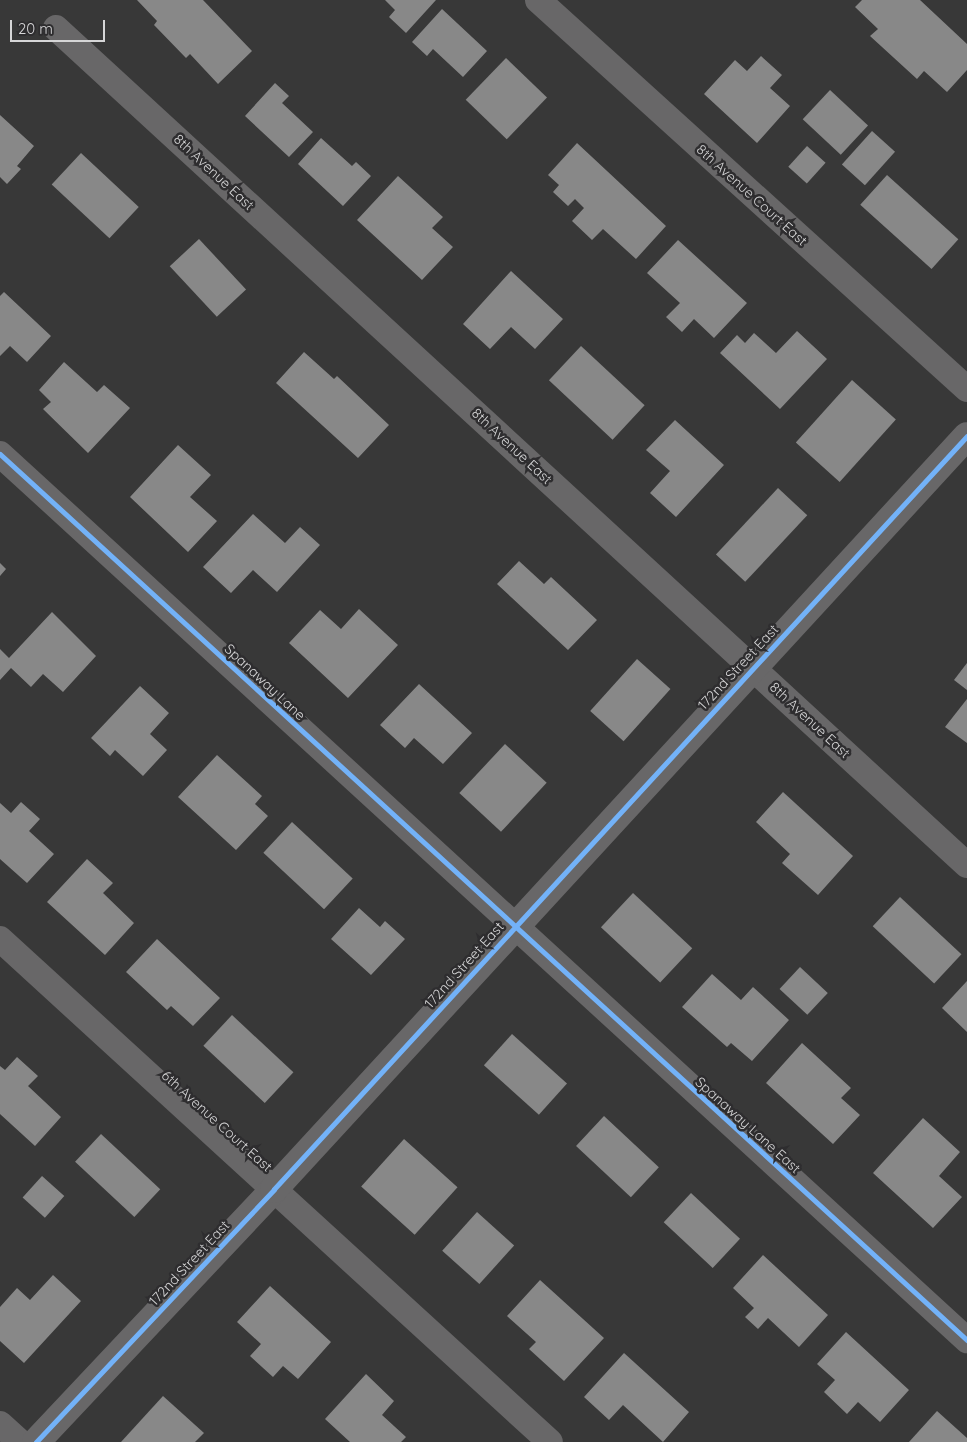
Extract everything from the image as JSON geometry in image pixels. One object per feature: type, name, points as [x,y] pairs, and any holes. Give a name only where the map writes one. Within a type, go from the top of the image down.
[{"type":"street","name":"8th Avenue Court East","points":[[538,0],[967,389]]},
{"type":"street","name":"8th Avenue East","points":[[56,28],[967,865]]},
{"type":"street","name":"172nd Street East","points":[[36,1442],[274,1189],[514,926],[967,436]]},
{"type":"street","name":"Spanaway Lane","points":[[0,454],[514,926]]},
{"type":"street","name":"Spanaway Lane East","points":[[514,926],[967,1340]]},
{"type":"street","name":"6th Avenue Court East","points":[[0,939],[550,1442]]},
{"type":"street","points":[[0,1424],[20,1442]]},
{"type":"building","points":[[137,0],[203,0],[252,51],[218,84],[190,54],[186,58],[154,25],[157,21]]},
{"type":"building","points":[[385,0],[436,0],[406,33],[389,17],[395,10]]},
{"type":"building","points":[[862,0],[920,0],[967,44],[967,70],[947,92],[924,71],[917,79],[870,36],[878,29],[855,7]]},
{"type":"building","points":[[442,9],[487,51],[463,77],[433,49],[427,56],[412,42]]},
{"type":"building","points":[[761,56],[782,75],[770,88],[790,106],[757,143],[704,94],[735,60],[747,71]]},
{"type":"building","points":[[506,58],[547,98],[507,139],[466,100]]},
{"type":"building","points":[[275,83],[289,96],[282,103],[313,132],[289,157],[245,116]]},
{"type":"building","points":[[830,90],[868,125],[841,155],[803,119]]},
{"type":"building","points":[[0,115],[34,146],[17,166],[21,169],[7,184],[0,177]]},
{"type":"building","points":[[872,131],[895,152],[865,185],[842,164]]},
{"type":"building","points":[[321,138],[352,166],[356,162],[371,176],[343,206],[298,164]]},
{"type":"building","points":[[577,143],[666,226],[636,259],[603,229],[592,240],[572,221],[584,208],[575,199],[568,206],[553,192],[559,185],[548,175]]},
{"type":"building","points":[[807,146],[826,163],[807,184],[788,167]]},
{"type":"building","points":[[81,153],[139,207],[109,238],[52,184]]},
{"type":"building","points":[[887,175],[958,239],[932,269],[860,205]]},
{"type":"building","points":[[398,176],[443,217],[432,228],[453,247],[422,280],[357,220]]},
{"type":"building","points":[[199,239],[246,289],[217,317],[170,266]]},
{"type":"building","points":[[678,240],[747,303],[714,338],[694,319],[682,332],[666,317],[680,303],[647,273]]},
{"type":"building","points":[[511,271],[563,319],[535,349],[511,327],[490,349],[463,324]]},
{"type":"building","points":[[4,292],[51,336],[27,362],[10,346],[0,356],[0,296]]},
{"type":"building","points":[[797,331],[827,359],[780,409],[720,353],[737,335],[745,343],[754,333],[776,353]]},
{"type":"building","points":[[581,346],[645,405],[613,440],[549,380]]},
{"type":"building","points":[[304,352],[334,379],[337,376],[389,425],[358,458],[276,383]]},
{"type":"building","points":[[64,362],[97,392],[104,385],[130,408],[88,453],[43,409],[51,402],[39,390]]},
{"type":"building","points":[[852,380],[896,419],[840,482],[796,442]]},
{"type":"building","points":[[675,420],[724,465],[676,517],[650,493],[670,471],[646,450]]},
{"type":"building","points":[[178,445],[211,475],[190,497],[217,521],[188,552],[130,497]]},
{"type":"building","points":[[778,488],[807,515],[745,582],[716,555]]},
{"type":"building","points":[[253,514],[285,543],[300,527],[320,545],[277,592],[253,570],[231,593],[203,567]]},
{"type":"building","points":[[519,561],[544,584],[551,577],[597,620],[568,650],[497,584]]},
{"type":"building","points":[[0,563],[6,569],[0,576]]},
{"type":"building","points":[[359,609],[398,645],[348,698],[289,643],[320,610],[341,629]]},
{"type":"building","points":[[52,612],[96,656],[63,692],[43,674],[31,687],[11,668],[0,680],[0,649],[9,658]]},
{"type":"building","points":[[637,659],[670,689],[624,741],[590,711]]},
{"type":"building","points":[[967,663],[967,690],[954,680]]},
{"type":"building","points":[[419,684],[472,733],[443,764],[414,738],[405,748],[380,725]]},
{"type":"building","points":[[140,686],[169,713],[150,734],[167,750],[143,776],[115,750],[110,756],[91,738]]},
{"type":"building","points":[[967,699],[967,743],[945,727]]},
{"type":"building","points":[[505,744],[547,783],[501,832],[459,793]]},
{"type":"building","points":[[217,755],[262,796],[255,804],[268,816],[236,850],[178,797]]},
{"type":"building","points":[[783,792],[853,856],[818,895],[782,863],[790,854],[756,822]]},
{"type":"building","points":[[21,802],[40,819],[29,831],[54,854],[27,883],[0,859],[0,803],[11,813]]},
{"type":"building","points":[[292,822],[353,879],[324,909],[263,853]]},
{"type":"building","points":[[87,859],[113,883],[103,893],[134,923],[105,955],[47,902]]},
{"type":"building","points":[[633,893],[692,948],[660,983],[601,927]]},
{"type":"building","points":[[900,897],[961,954],[934,984],[873,926]]},
{"type":"building","points":[[359,908],[380,927],[385,921],[405,939],[371,975],[331,939]]},
{"type":"building","points":[[157,939],[220,998],[193,1026],[171,1006],[167,1010],[126,972]]},
{"type":"building","points":[[800,967],[828,993],[807,1015],[780,989]]},
{"type":"building","points":[[712,974],[741,1000],[753,987],[789,1020],[752,1061],[731,1043],[727,1047],[682,1007]]},
{"type":"building","points":[[967,981],[967,1032],[942,1008]]},
{"type":"building","points":[[232,1015],[293,1072],[265,1103],[203,1046]]},
{"type":"building","points":[[512,1034],[567,1084],[539,1115],[484,1065]]},
{"type":"building","points":[[802,1043],[851,1088],[841,1098],[860,1115],[833,1144],[766,1083]]},
{"type":"building","points":[[17,1057],[38,1076],[28,1086],[61,1117],[35,1146],[0,1114],[0,1066],[5,1070]]},
{"type":"building","points":[[604,1116],[659,1167],[631,1197],[576,1146]]},
{"type":"building","points":[[923,1118],[960,1152],[939,1176],[962,1197],[933,1228],[873,1173]]},
{"type":"building","points":[[101,1134],[160,1189],[134,1217],[75,1162]]},
{"type":"building","points":[[404,1139],[458,1187],[415,1235],[361,1187]]},
{"type":"building","points":[[42,1176],[64,1196],[45,1218],[23,1198]]},
{"type":"building","points":[[691,1193],[740,1239],[713,1268],[664,1222]]},
{"type":"building","points":[[477,1212],[514,1245],[479,1284],[442,1251]]},
{"type":"building","points":[[763,1255],[828,1315],[799,1347],[768,1318],[758,1329],[745,1317],[754,1308],[733,1288]]},
{"type":"building","points":[[53,1275],[81,1301],[24,1363],[0,1341],[0,1307],[17,1288],[30,1300]]},
{"type":"building","points":[[540,1280],[604,1338],[564,1381],[529,1349],[536,1342],[507,1316]]},
{"type":"building","points":[[270,1286],[331,1342],[298,1379],[283,1366],[273,1377],[250,1356],[261,1344],[237,1322]]},
{"type":"building","points":[[846,1332],[909,1390],[880,1422],[858,1402],[847,1414],[824,1392],[835,1380],[817,1364]]},
{"type":"building","points":[[624,1353],[689,1412],[663,1442],[623,1405],[609,1420],[584,1397]]},
{"type":"building","points":[[366,1374],[394,1401],[382,1415],[406,1437],[401,1442],[350,1442],[325,1419]]},
{"type":"building","points":[[163,1396],[204,1433],[195,1442],[121,1442]]},
{"type":"building","points":[[937,1411],[967,1438],[967,1442],[909,1442]]},
{"type":"cycle path","points":[[36,1442],[274,1189],[967,436]]},
{"type":"cycle path","points":[[0,454],[967,1340]]}]
